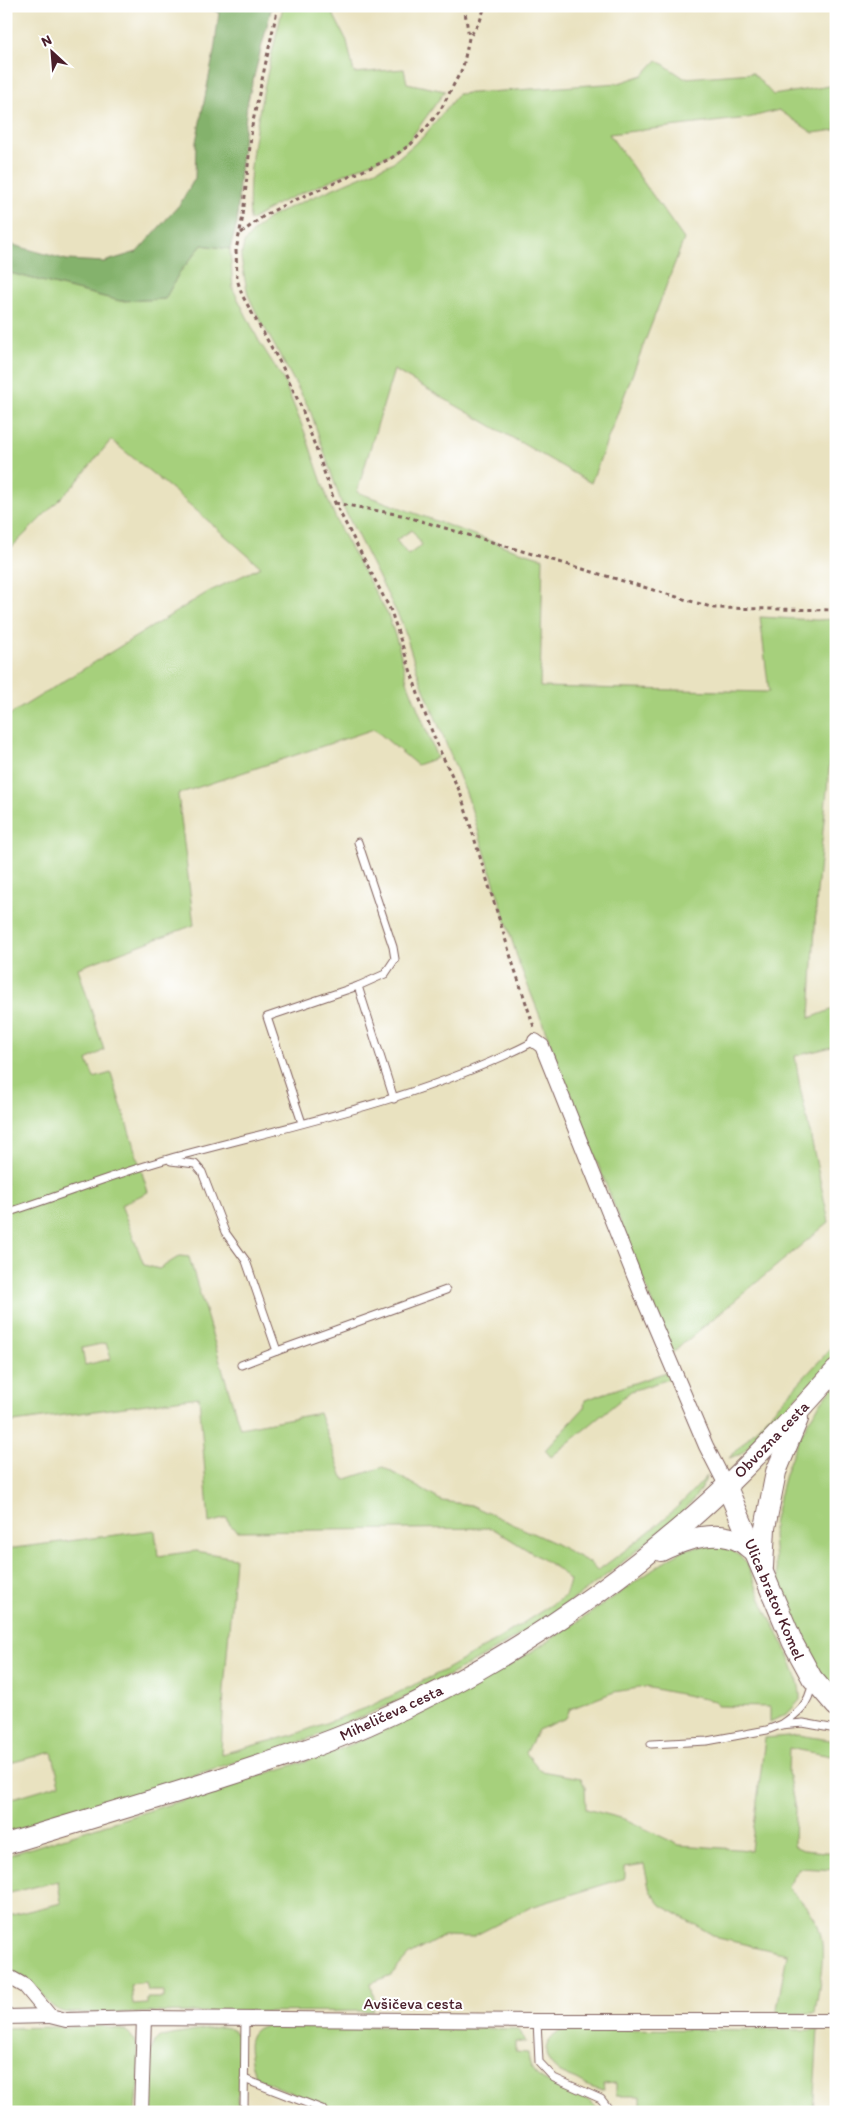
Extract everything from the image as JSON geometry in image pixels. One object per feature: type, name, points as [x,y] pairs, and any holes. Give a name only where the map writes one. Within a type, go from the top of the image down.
[{"type":"street","points":[[537,1041],[643,1298],[706,1446],[726,1485]]},
{"type":"street","name":"Obvozna cesta","points":[[726,1485],[805,1405],[836,1370]]},
{"type":"street","points":[[759,1563],[776,1472],[805,1405]]},
{"type":"street","name":"Miheličeva cesta","points":[[6,1844],[253,1768],[367,1726],[424,1699],[482,1668],[543,1630],[640,1560],[690,1520],[726,1485]]},
{"type":"street","name":"Ulica bratov Komel","points":[[726,1485],[789,1636],[812,1678],[836,1706]]},
{"type":"street","points":[[640,1560],[667,1548],[704,1536],[726,1537],[741,1542],[759,1563]]},
{"type":"street","points":[[6,1978],[11,1978],[24,1986],[50,2016]]},
{"type":"street","points":[[6,2017],[50,2016]]},
{"type":"street","name":"Avšičeva cesta","points":[[50,2016],[66,2020],[144,2018],[537,2021],[836,2020]]},
{"type":"street","points":[[141,2112],[144,2018]]},
{"type":"lane","points":[[302,1123],[267,1016],[358,986],[385,974],[395,959],[393,947],[358,842]]},
{"type":"lane","points":[[358,986],[394,1099]]},
{"type":"lane","points":[[6,1213],[165,1160],[394,1099],[498,1060],[537,1041]]},
{"type":"lane","points":[[165,1160],[195,1164],[202,1172],[225,1232],[246,1261],[277,1351]]},
{"type":"lane","points":[[241,1365],[446,1290]]},
{"type":"lane","points":[[651,1744],[707,1742],[767,1730],[780,1725],[804,1707],[810,1695],[812,1678]]},
{"type":"lane","points":[[780,1725],[803,1723],[836,1729]]},
{"type":"lane","points":[[244,2112],[246,2019]]},
{"type":"lane","points":[[537,2021],[539,2062],[554,2078],[602,2099],[611,2112]]},
{"type":"lane","points":[[244,2079],[322,2109],[324,2112]]},
{"type":"path","points":[[278,6],[252,126],[240,233],[236,250],[237,279],[302,409],[334,503],[391,611],[423,709],[439,749],[460,792],[537,1041]]},
{"type":"path","points":[[464,6],[469,38]]},
{"type":"path","points":[[240,233],[265,215],[286,204],[390,159],[411,144],[427,128],[441,109],[463,68],[469,38],[480,20],[485,6]]},
{"type":"path","points":[[334,503],[401,515],[714,608],[836,610]]},
{"type":"green space","points":[[207,6],[272,6],[247,104],[239,181],[237,224],[230,249],[202,245],[179,273],[165,299],[120,301],[6,272],[6,243],[67,260],[104,262],[137,252],[180,204],[195,178],[196,142],[214,52],[219,13]]},
{"type":"green space","points":[[283,6],[329,6],[347,41],[354,73],[404,69],[407,83],[445,91],[408,142],[388,155],[279,203],[250,221],[249,194],[254,140]]},
{"type":"green space","points":[[657,60],[684,78],[753,73],[773,95],[836,85],[836,130],[813,133],[779,110],[748,118],[609,134],[684,239],[591,483],[394,370],[357,492],[507,547],[543,558],[540,687],[769,692],[760,617],[816,620],[836,619],[836,699],[817,891],[810,1018],[836,1008],[836,1046],[795,1056],[829,1222],[672,1353],[519,963],[468,798],[419,677],[402,623],[342,505],[310,410],[248,295],[241,258],[244,243],[267,219],[392,163],[424,136],[458,94],[619,83],[643,75]],"holes":[[[412,530],[422,545],[408,555],[396,540]]]},
{"type":"green space","points":[[202,245],[230,249],[233,289],[259,341],[283,379],[341,531],[388,615],[398,644],[407,681],[437,758],[417,765],[374,729],[178,794],[194,925],[78,968],[104,1050],[87,1060],[94,1078],[111,1073],[148,1192],[121,1205],[144,1265],[159,1269],[180,1256],[189,1257],[240,1428],[319,1413],[344,1480],[383,1467],[442,1501],[471,1505],[554,1543],[590,1563],[597,1571],[655,1527],[682,1503],[707,1476],[702,1488],[676,1518],[568,1604],[494,1650],[417,1691],[378,1710],[303,1741],[6,1835],[6,1800],[60,1784],[52,1752],[6,1764],[6,1549],[155,1530],[158,1556],[196,1551],[235,1558],[224,1690],[221,1754],[293,1735],[366,1708],[443,1671],[495,1641],[565,1596],[570,1581],[558,1569],[492,1528],[238,1531],[230,1525],[227,1518],[209,1523],[199,1397],[6,1423],[6,717],[208,592],[261,567],[174,491],[111,440],[75,484],[6,553],[6,272],[120,301],[165,299],[179,273]],"holes":[[[106,1343],[111,1359],[85,1365],[82,1348]]]},
{"type":"green space","points":[[836,1343],[836,1357],[741,1454],[729,1458]]},
{"type":"green space","points":[[666,1372],[669,1379],[631,1391],[551,1457],[545,1450],[584,1408],[585,1400]]},
{"type":"green space","points":[[836,1384],[836,1694],[811,1657],[791,1617],[783,1596],[778,1574],[774,1552],[773,1529],[786,1470],[792,1454],[806,1425]]},
{"type":"green space","points":[[711,1545],[717,1546],[735,1552],[746,1562],[764,1606],[793,1665],[800,1689],[800,1700],[788,1713],[770,1722],[770,1707],[717,1706],[715,1701],[645,1687],[614,1692],[570,1709],[566,1718],[538,1730],[526,1753],[541,1771],[581,1778],[585,1787],[586,1809],[625,1819],[679,1845],[751,1850],[765,1738],[799,1735],[836,1741],[836,1757],[789,1748],[788,1772],[795,1809],[794,1846],[803,1850],[836,1853],[836,1870],[799,1868],[788,1887],[805,1905],[819,1928],[822,1964],[815,2013],[776,2014],[787,1954],[718,1938],[661,1905],[650,1891],[644,1864],[625,1867],[625,1878],[531,1907],[472,1937],[444,1936],[409,1955],[391,1975],[371,1983],[374,1997],[373,2011],[68,2013],[60,2011],[49,2003],[31,1982],[25,1978],[6,1972],[6,1907],[8,1916],[61,1903],[58,1881],[6,1894],[6,1856],[328,1754],[408,1720],[467,1690],[510,1665],[558,1635],[685,1549]],"holes":[[[146,1983],[148,1991],[164,1991],[164,1998],[147,1998],[147,2004],[133,2005],[131,1985]]]},
{"type":"green space","points":[[268,2025],[519,2029],[526,2043],[516,2042],[516,2052],[528,2053],[530,2065],[534,2072],[540,2078],[585,2098],[600,2112],[497,2112],[497,2108],[451,2108],[450,2112],[331,2112],[255,2077],[250,2053],[250,2038],[253,2032]]},
{"type":"green space","points":[[101,2026],[127,2032],[137,2047],[139,2081],[136,2112],[6,2112],[6,2028]]},
{"type":"green space","points":[[219,2027],[231,2029],[240,2038],[238,2112],[147,2112],[151,2051],[155,2042],[161,2037]]},
{"type":"green space","points":[[564,2029],[818,2030],[813,2112],[641,2112],[641,2096],[616,2096],[616,2083],[603,2084],[604,2090],[597,2089],[559,2072],[553,2066],[548,2060],[546,2049],[552,2038]]}]
